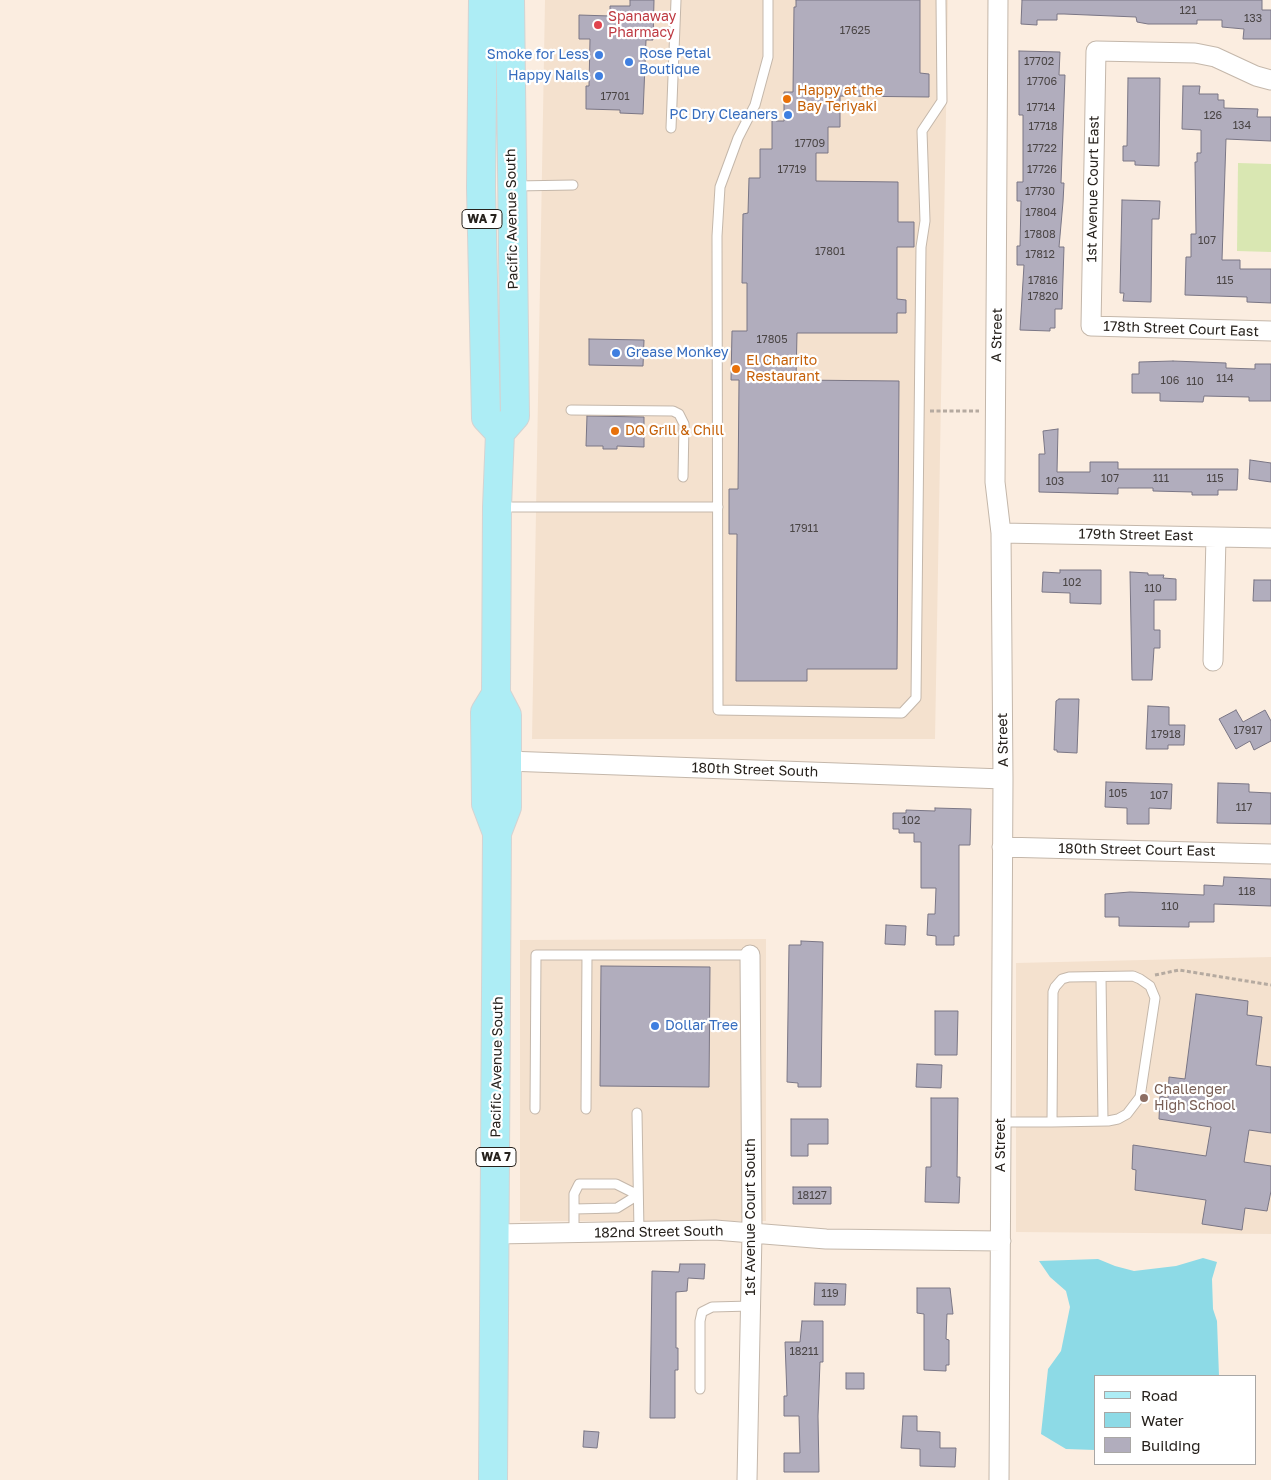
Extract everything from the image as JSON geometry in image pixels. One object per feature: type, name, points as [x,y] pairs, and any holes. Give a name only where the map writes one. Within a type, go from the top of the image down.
[{"type":"main road","name":"WA 7","points":[[483,0],[481,188],[486,418],[500,433]]},
{"type":"main road","name":"Pacific Avenue South","points":[[493,1480],[497,833],[507,807],[507,714],[496,694],[497,508],[500,433],[515,416],[510,186],[510,0]]},
{"type":"main road","name":"Pacific Avenue South","points":[[496,694],[485,712],[486,804],[497,833]]},
{"type":"street","name":"A Street","points":[[998,0],[995,482],[1001,533],[1003,778],[999,1480]]},
{"type":"street","name":"1st Avenue Court East","points":[[1091,326],[1096,51],[1195,53],[1216,57],[1256,76],[1271,80]]},
{"type":"street","name":"178th Street Court East","points":[[1091,326],[1271,332]]},
{"type":"street","name":"179th Street East","points":[[1001,533],[1271,538]]},
{"type":"street","points":[[1213,661],[1216,537]]},
{"type":"street","name":"180th Street South","points":[[507,761],[1003,778]]},
{"type":"street","name":"180th Street Court East","points":[[1002,847],[1271,854]]},
{"type":"street","name":"1st Avenue Court South","points":[[747,1480],[752,1233],[750,955]]},
{"type":"street","name":"182nd Street South","points":[[496,1234],[715,1230],[836,1240],[1001,1241]]},
{"type":"lane","points":[[672,128],[676,0]]},
{"type":"lane","points":[[768,0],[768,58],[755,105],[738,138],[720,187],[717,236],[718,710],[902,713],[916,698],[921,247],[925,221],[922,131],[942,101],[941,0]]},
{"type":"lane","points":[[510,186],[573,185]]},
{"type":"lane","points":[[571,410],[673,411],[679,414],[684,424],[684,477]]},
{"type":"lane","points":[[497,508],[570,506],[718,507]]},
{"type":"lane","points":[[535,1108],[536,955],[750,955]]},
{"type":"lane","points":[[586,1108],[587,955]]},
{"type":"lane","points":[[1002,1122],[1052,1122],[1103,1121],[1118,1119],[1127,1114],[1140,1097],[1155,998],[1150,986],[1140,979],[1133,976],[1062,979],[1053,992],[1052,1122]]},
{"type":"lane","points":[[1101,977],[1103,1121]]},
{"type":"lane","points":[[637,1114],[639,1232]]},
{"type":"lane","points":[[574,1233],[575,1190],[581,1183],[616,1184],[638,1195]]},
{"type":"lane","points":[[574,1209],[617,1208],[638,1195]]},
{"type":"lane","points":[[700,1389],[700,1321],[702,1312],[712,1308],[751,1306]]},
{"type":"path","points":[[919,411],[996,411]]},
{"type":"path","points":[[1140,979],[1179,970],[1271,984]]},
{"type":"shaded area","points":[[545,0],[948,0],[935,739],[532,739]]},
{"type":"shaded area","points":[[766,939],[766,1221],[520,1221],[520,940]]},
{"type":"shaded area","name":"Challenger High School","points":[[1271,957],[1271,1234],[1016,1232],[1016,963]]},
{"type":"green space","points":[[1238,163],[1271,164],[1271,252],[1237,251]]},
{"type":"water","points":[[1203,1258],[1217,1262],[1212,1279],[1213,1309],[1217,1321],[1219,1375],[1094,1375],[1094,1450],[1066,1449],[1041,1434],[1048,1369],[1061,1351],[1070,1307],[1066,1291],[1050,1277],[1039,1261],[1098,1259],[1134,1271],[1176,1266]]},
{"type":"building","points":[[630,0],[654,0],[653,40],[646,40],[643,114],[620,113],[620,110],[586,109],[586,86],[589,86],[590,39],[579,39],[579,15],[610,16],[610,6],[630,6]]},
{"type":"building","points":[[796,0],[920,0],[920,73],[929,74],[929,97],[840,96],[840,127],[828,127],[828,153],[816,153],[816,181],[898,182],[898,222],[914,222],[914,247],[897,247],[897,299],[906,300],[906,313],[897,313],[897,333],[797,333],[796,380],[899,381],[897,669],[807,669],[807,681],[736,681],[737,534],[729,534],[729,489],[738,489],[739,380],[731,380],[732,331],[747,331],[747,283],[742,283],[743,214],[748,213],[749,178],[760,178],[760,149],[772,149],[772,121],[784,121],[784,92],[793,92],[794,7],[796,7]]},
{"type":"building","points":[[1022,0],[1262,0],[1262,10],[1271,10],[1271,39],[1243,39],[1244,29],[1222,27],[1222,20],[1197,20],[1197,24],[1148,24],[1137,22],[1136,17],[1057,14],[1057,20],[1037,20],[1037,25],[1021,24]]},
{"type":"building","points":[[1019,51],[1060,52],[1059,75],[1065,75],[1061,183],[1064,183],[1059,247],[1064,247],[1062,309],[1055,309],[1055,328],[1050,328],[1050,331],[1020,330],[1024,265],[1017,265],[1017,246],[1020,246],[1021,201],[1017,201],[1017,182],[1023,182],[1023,115],[1019,115]]},
{"type":"building","points":[[1128,78],[1160,78],[1159,166],[1135,165],[1135,161],[1123,161],[1123,146],[1127,146]]},
{"type":"building","points":[[1183,86],[1200,86],[1199,94],[1218,94],[1218,100],[1224,100],[1224,108],[1258,109],[1257,117],[1271,117],[1271,141],[1226,139],[1222,260],[1240,260],[1240,269],[1271,269],[1271,303],[1247,302],[1247,297],[1185,295],[1186,257],[1191,257],[1191,234],[1196,234],[1195,162],[1197,162],[1197,153],[1201,153],[1201,130],[1182,129]]},
{"type":"building","points":[[1122,200],[1160,201],[1159,219],[1152,219],[1151,302],[1123,301],[1124,293],[1120,293]]},
{"type":"building","name":"Grease Monkey","points":[[589,339],[644,340],[643,366],[589,365]]},
{"type":"building","points":[[1139,362],[1226,363],[1226,368],[1255,369],[1255,364],[1271,364],[1271,401],[1249,401],[1249,397],[1204,396],[1203,402],[1160,401],[1160,393],[1132,393],[1132,374],[1139,374]]},
{"type":"building","name":"DQ Grill & Chill","points":[[587,416],[644,417],[644,447],[617,446],[617,449],[603,449],[603,446],[586,446]]},
{"type":"building","points":[[1058,429],[1057,472],[1090,472],[1090,462],[1118,462],[1118,469],[1238,469],[1237,490],[1218,490],[1218,495],[1192,495],[1192,492],[1153,491],[1153,488],[1118,488],[1118,494],[1039,492],[1039,454],[1045,454],[1043,431]]},
{"type":"building","points":[[1250,460],[1271,463],[1271,482],[1249,479]]},
{"type":"building","points":[[1060,570],[1101,570],[1101,604],[1070,603],[1070,593],[1042,592],[1043,572],[1060,573]]},
{"type":"building","points":[[1130,572],[1164,575],[1163,578],[1176,579],[1176,600],[1154,600],[1154,630],[1160,630],[1160,648],[1154,648],[1152,680],[1132,680]]},
{"type":"building","points":[[1254,580],[1271,580],[1271,601],[1253,601]]},
{"type":"building","points":[[1059,699],[1079,699],[1077,753],[1057,752],[1057,750],[1054,750],[1056,701]]},
{"type":"building","points":[[1148,706],[1169,707],[1169,725],[1185,725],[1184,745],[1168,745],[1168,749],[1146,749]]},
{"type":"building","points":[[1236,710],[1243,722],[1265,710],[1271,721],[1271,741],[1254,750],[1250,741],[1236,749],[1219,719]]},
{"type":"building","points":[[1106,782],[1172,784],[1171,809],[1149,808],[1149,824],[1127,824],[1127,808],[1105,807]]},
{"type":"building","points":[[1218,783],[1249,784],[1249,792],[1271,793],[1271,824],[1217,823]]},
{"type":"building","points":[[935,808],[971,809],[970,845],[959,845],[959,936],[954,936],[954,945],[936,945],[936,936],[927,935],[928,914],[935,914],[936,888],[921,888],[921,842],[914,842],[914,833],[899,833],[899,829],[893,829],[893,813],[906,813],[906,810],[935,811]]},
{"type":"building","points":[[1224,877],[1271,879],[1271,906],[1214,904],[1214,922],[1189,922],[1189,927],[1119,926],[1119,917],[1105,917],[1105,894],[1130,892],[1204,895],[1204,885],[1223,886]]},
{"type":"building","points":[[886,925],[906,926],[905,945],[885,944]]},
{"type":"building","points":[[801,941],[823,942],[821,1087],[798,1087],[798,1083],[787,1082],[789,945],[801,945]]},
{"type":"building","name":"Dollar Tree","points":[[601,966],[710,967],[709,1087],[600,1086]]},
{"type":"building","points":[[1196,994],[1248,1001],[1247,1015],[1262,1017],[1256,1065],[1271,1067],[1271,1133],[1249,1130],[1244,1162],[1271,1166],[1271,1191],[1267,1211],[1245,1208],[1242,1230],[1202,1224],[1206,1200],[1135,1190],[1136,1170],[1132,1169],[1133,1145],[1206,1156],[1211,1127],[1159,1119],[1160,1096],[1168,1098],[1169,1077],[1185,1079]]},
{"type":"building","points":[[935,1011],[958,1011],[957,1055],[935,1055]]},
{"type":"building","points":[[917,1064],[942,1065],[941,1088],[916,1087]]},
{"type":"building","points":[[931,1098],[958,1098],[957,1177],[960,1177],[959,1203],[925,1202],[926,1167],[931,1167]]},
{"type":"building","points":[[791,1119],[828,1119],[828,1144],[808,1144],[808,1156],[791,1156]]},
{"type":"building","points":[[793,1187],[831,1187],[831,1204],[793,1204]]},
{"type":"building","points":[[680,1264],[705,1264],[704,1279],[688,1278],[687,1291],[676,1292],[678,1370],[675,1370],[675,1418],[650,1418],[652,1271],[679,1272]]},
{"type":"building","points":[[815,1283],[846,1284],[845,1305],[814,1305]]},
{"type":"building","points":[[917,1288],[950,1288],[953,1314],[947,1314],[946,1339],[949,1340],[949,1365],[946,1365],[946,1371],[924,1370],[924,1314],[917,1313]]},
{"type":"building","points":[[802,1321],[823,1321],[823,1362],[820,1362],[818,1416],[819,1472],[784,1472],[784,1453],[800,1453],[799,1416],[784,1416],[784,1396],[787,1396],[785,1342],[800,1342]]},
{"type":"building","points":[[846,1373],[864,1373],[864,1389],[846,1389]]},
{"type":"building","points":[[903,1416],[917,1416],[917,1431],[940,1432],[940,1448],[956,1448],[955,1467],[920,1466],[920,1449],[901,1448]]},
{"type":"building","points":[[584,1431],[599,1432],[597,1448],[583,1447]]},
{"type":"place","name":"Spanaway Pharmacy","points":[[598,25]]},
{"type":"place","name":"Smoke for Less","points":[[599,55]]},
{"type":"place","name":"Rose Petal Boutique","points":[[629,62]]},
{"type":"place","name":"Happy Nails","points":[[599,76]]},
{"type":"place","name":"Happy at the Bay Teriyaki","points":[[787,99]]},
{"type":"place","name":"PC Dry Cleaners","points":[[788,115]]},
{"type":"place","name":"Grease Monkey","points":[[616,353]]},
{"type":"place","name":"El Charrito Restaurant","points":[[736,369]]},
{"type":"place","name":"DQ Grill & Chill","points":[[615,431]]},
{"type":"place","name":"Dollar Tree","points":[[655,1026]]},
{"type":"place","name":"Challenger High School","points":[[1144,1098]]}]
